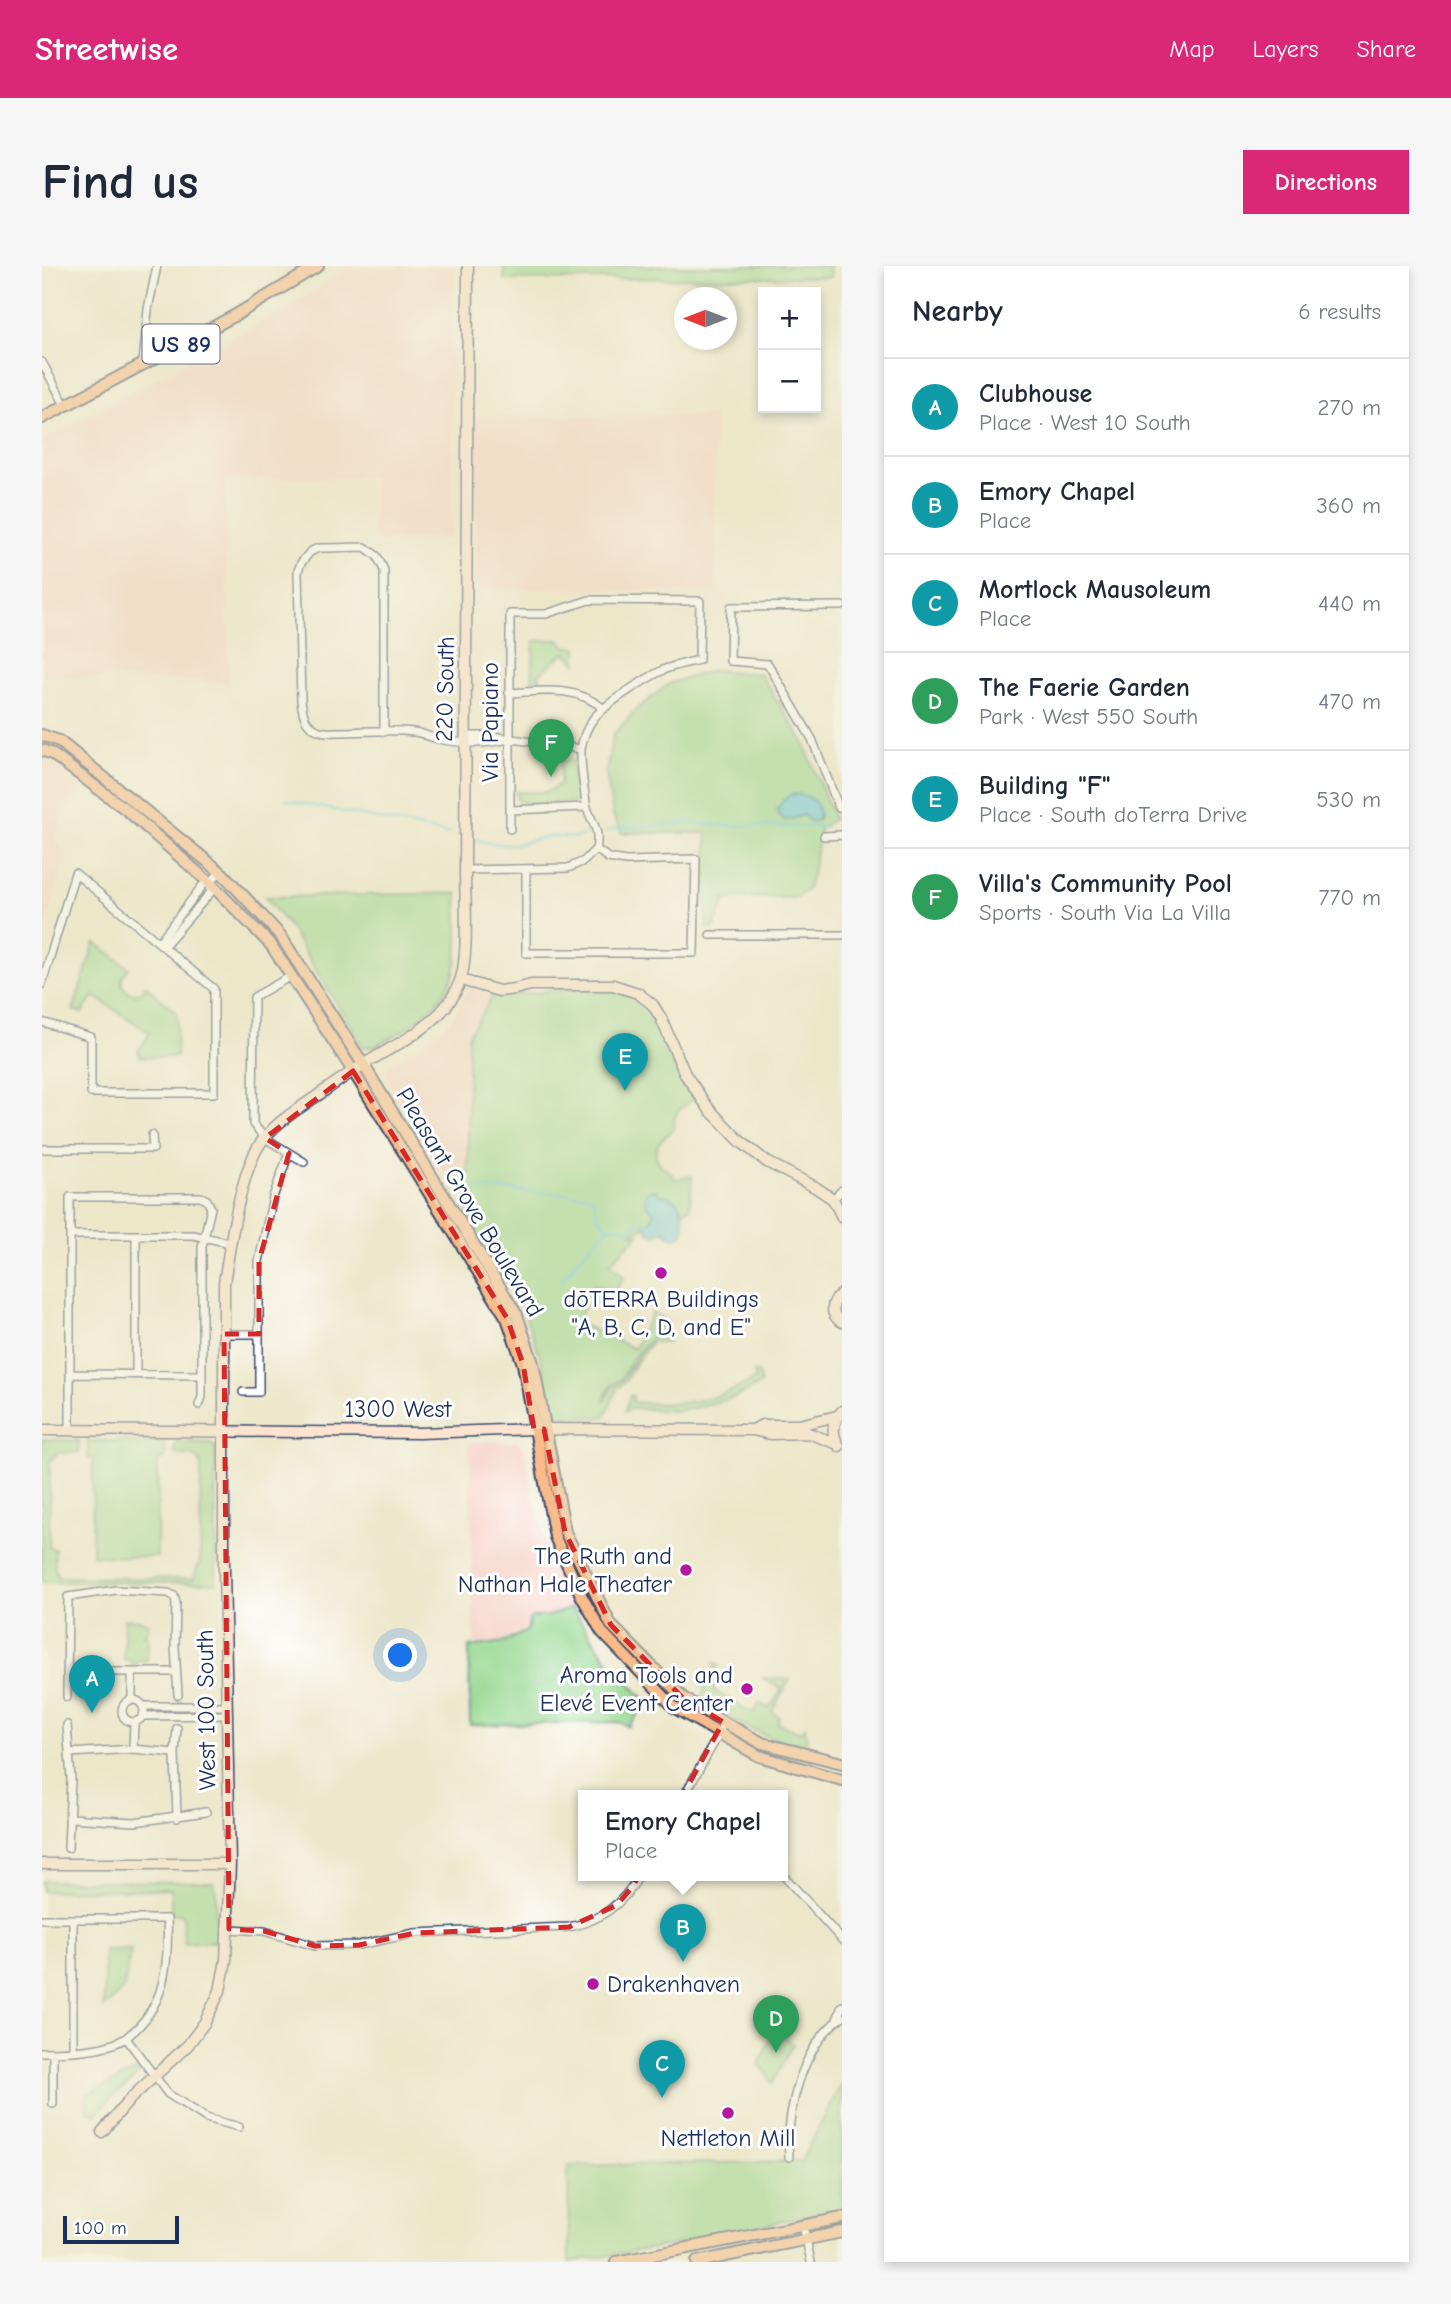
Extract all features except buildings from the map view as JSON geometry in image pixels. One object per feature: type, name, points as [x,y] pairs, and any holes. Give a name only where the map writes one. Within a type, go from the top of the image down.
[{"type":"main road","name":"US 89","points":[[42,418],[234,316],[318,266]]},
{"type":"main road","name":"Pleasant Grove Boulevard","points":[[42,735],[58,741],[220,872],[280,935],[358,1068],[517,1315],[533,1363],[539,1429],[555,1537],[581,1595],[602,1632],[675,1708],[759,1756],[842,1780]]},
{"type":"main road","name":"Pleasant Grove Boulevard","points":[[42,750],[52,754],[128,811],[209,883],[271,945],[358,1068]]},
{"type":"main road","name":"Pleasant Grove Boulevard","points":[[539,1429],[565,1532],[611,1625],[683,1698],[723,1722],[762,1743],[842,1763]]},
{"type":"main road","points":[[616,2262],[842,2218]]},
{"type":"main road","points":[[697,2262],[842,2232]]},
{"type":"street","points":[[144,363],[148,309],[157,266]]},
{"type":"street","name":"220 South","points":[[265,1138],[276,1126],[358,1068],[423,1030],[442,1012],[461,980],[464,964],[465,870],[468,266]]},
{"type":"street","points":[[42,362],[65,405]]},
{"type":"street","points":[[384,732],[384,570],[377,556],[365,547],[318,548],[305,557],[298,571],[301,705],[307,723],[322,732],[384,732],[415,732],[434,738],[465,739],[491,736],[581,750]]},
{"type":"street","name":"Via Papiano","points":[[510,829],[510,614],[546,614],[589,600],[700,601],[699,660],[665,669],[604,709]]},
{"type":"street","points":[[841,808],[812,738],[768,664],[730,661],[731,607],[842,606]]},
{"type":"street","points":[[465,870],[568,868],[584,861],[596,849],[598,840],[596,827],[587,807],[581,750],[592,720],[604,709],[584,695],[564,691],[509,693]]},
{"type":"street","points":[[509,810],[587,807]]},
{"type":"street","points":[[824,836],[842,835]]},
{"type":"street","points":[[526,870],[526,953],[694,953],[696,859],[626,861],[608,858],[596,849]]},
{"type":"street","points":[[162,944],[203,885],[220,872]]},
{"type":"street","points":[[42,985],[75,873],[214,989],[214,1093],[91,1093],[91,1037],[42,1022]]},
{"type":"street","points":[[162,944],[211,892],[209,883]]},
{"type":"street","points":[[194,897],[201,904]]},
{"type":"street","points":[[710,935],[842,935]]},
{"type":"street","points":[[291,975],[254,997],[253,1124],[265,1138],[304,1162]]},
{"type":"street","points":[[461,980],[499,990],[531,985],[612,985],[624,987],[643,996],[658,1011],[685,1074],[709,1108],[740,1141],[767,1162],[816,1187],[833,1199],[842,1217]]},
{"type":"street","points":[[42,1149],[153,1149],[152,1135]]},
{"type":"street","name":"West 100 South","points":[[102,2133],[131,2098],[188,2045],[205,2022],[220,1991],[226,1960],[230,1864],[223,1431],[224,1283],[249,1166],[265,1138]]},
{"type":"street","points":[[243,1392],[259,1392],[259,1261],[273,1197],[289,1153]]},
{"type":"street","points":[[833,1199],[842,1190]]},
{"type":"street","points":[[70,1430],[70,1197],[201,1197],[207,1200],[211,1208],[202,1247],[202,1397],[199,1405]]},
{"type":"street","points":[[70,1235],[205,1236],[231,1243]]},
{"type":"street","points":[[136,1235],[136,1374]]},
{"type":"street","points":[[842,1293],[833,1307],[836,1317],[842,1322]]},
{"type":"street","points":[[224,1335],[259,1334]]},
{"type":"street","points":[[70,1374],[202,1374]]},
{"type":"street","points":[[753,1430],[762,1425],[799,1425],[840,1414]]},
{"type":"street","points":[[840,1414],[833,1430],[840,1446]]},
{"type":"street","name":"1300 West","points":[[42,1430],[419,1433],[539,1429],[753,1430]]},
{"type":"street","points":[[753,1430],[770,1434],[808,1433],[840,1446]]},
{"type":"street","points":[[67,1697],[68,1597],[116,1590],[168,1593],[174,1596],[178,1695]]},
{"type":"street","points":[[69,1672],[176,1672]]},
{"type":"street","points":[[132,1674],[132,1700]]},
{"type":"street","points":[[134,1723],[127,1721],[122,1711],[125,1704],[132,1700],[143,1706],[226,1710]]},
{"type":"street","points":[[143,1706],[143,1716]]},
{"type":"street","points":[[133,1749],[134,1723],[143,1716],[226,1710]]},
{"type":"street","points":[[687,1790],[723,1722]]},
{"type":"street","points":[[67,1725],[70,1753],[68,1848]]},
{"type":"street","points":[[177,1728],[177,1818]]},
{"type":"street","points":[[70,1753],[133,1749],[175,1753]]},
{"type":"street","points":[[70,1818],[134,1822],[206,1812]]},
{"type":"street","points":[[42,1864],[230,1864]]},
{"type":"street","points":[[229,1929],[264,1931],[315,1946],[359,1945],[415,1933],[560,1928],[580,1925],[609,1911],[636,1881]]},
{"type":"street","points":[[788,1881],[842,1940]]},
{"type":"street","points":[[42,1919],[167,1919],[168,1948],[166,1976],[157,2001],[125,2038],[95,2049],[42,2052]]},
{"type":"street","points":[[69,2051],[72,1919]]},
{"type":"street","points":[[789,2157],[788,2122],[794,2097],[815,2046],[839,2019],[842,2006]]},
{"type":"street","points":[[125,2038],[168,2094],[206,2118],[239,2127]]},
{"type":"street","points":[[53,2052],[53,2104]]},
{"type":"street","points":[[803,2226],[811,2262]]},
{"type":"highlighted area","points":[[353,1071],[507,1318],[523,1364],[534,1429],[544,1429],[565,1532],[611,1625],[683,1698],[723,1722],[633,1886],[617,1905],[569,1927],[415,1933],[359,1945],[315,1946],[264,1931],[229,1929],[224,1334],[259,1334],[259,1261],[289,1153],[265,1138]]},
{"type":"shaded area","points":[[351,266],[455,266],[452,304],[452,539],[386,539],[383,543],[373,536],[373,478],[225,479],[229,683],[42,675],[42,441],[296,303]]},
{"type":"shaded area","points":[[715,415],[715,592],[477,588],[476,418]]},
{"type":"shaded area","points":[[42,758],[65,772],[82,791],[62,814],[55,837],[65,859],[42,940]]},
{"type":"shaded area","points":[[469,988],[493,995],[468,1036],[466,1206],[386,1078],[385,1072],[387,1066],[445,1026],[459,1009]]},
{"type":"shaded area","points":[[469,1442],[518,1442],[524,1447],[532,1493],[544,1537],[573,1606],[555,1615],[537,1616],[529,1628],[497,1643],[474,1644]]},
{"type":"green space","points":[[504,266],[830,266],[830,277],[504,280]]},
{"type":"green space","points":[[559,640],[567,647],[577,647],[577,663],[565,652],[539,674],[540,679],[532,680],[534,641]]},
{"type":"green space","points":[[714,670],[760,674],[803,741],[834,819],[820,829],[808,889],[796,898],[754,897],[725,900],[714,928],[706,928],[707,833],[622,833],[613,816],[606,772],[613,735],[637,709],[670,683]]},
{"type":"green space","points":[[573,760],[573,785],[579,785],[580,790],[576,802],[529,804],[517,800],[516,792],[547,792],[560,784],[561,761]]},
{"type":"green space","points":[[457,893],[457,956],[448,988],[423,1016],[388,1040],[369,1047],[363,1047],[288,925],[265,897]]},
{"type":"green space","points":[[95,942],[129,968],[122,977],[122,986],[134,995],[136,992],[139,994],[146,986],[177,1013],[176,1057],[141,1057],[138,1051],[150,1033],[94,996],[82,1013],[73,1010]]},
{"type":"green space","points":[[567,989],[616,989],[641,1000],[651,1012],[676,1070],[693,1096],[678,1112],[673,1131],[660,1142],[656,1153],[660,1164],[673,1174],[674,1179],[692,1176],[690,1208],[631,1233],[639,1234],[610,1263],[624,1277],[614,1294],[594,1285],[577,1322],[634,1349],[652,1312],[667,1321],[635,1355],[620,1380],[610,1386],[605,1401],[611,1389],[622,1380],[655,1334],[668,1335],[668,1342],[652,1342],[626,1381],[617,1389],[605,1417],[561,1417],[552,1412],[541,1359],[522,1307],[469,1220],[472,1218],[466,1206],[468,1036],[493,995]]},
{"type":"green space","points":[[754,1372],[759,1374],[761,1384],[735,1397],[675,1411],[633,1408],[625,1411],[630,1395],[633,1396],[633,1402],[665,1404],[696,1401],[741,1387],[755,1379]]},
{"type":"green space","points":[[42,1439],[79,1441],[79,1452],[57,1453],[50,1461],[49,1548],[55,1549],[55,1570],[58,1577],[193,1579],[200,1561],[201,1464],[195,1456],[175,1454],[175,1442],[211,1443],[215,1447],[216,1583],[42,1582]]},
{"type":"green space","points":[[88,1441],[165,1442],[165,1459],[158,1460],[157,1557],[92,1556],[93,1459],[88,1458]]},
{"type":"green space","points":[[572,1608],[607,1659],[647,1702],[629,1727],[619,1722],[470,1725],[469,1647],[504,1642],[527,1631],[532,1617],[548,1616]]},
{"type":"green space","points":[[124,1619],[148,1623],[148,1631],[143,1635],[148,1636],[147,1660],[139,1661],[135,1665],[130,1659],[124,1659]]},
{"type":"green space","points":[[714,1663],[719,1665],[712,1679],[717,1683],[713,1690],[753,1713],[759,1703],[769,1708],[782,1689],[762,1678],[790,1679],[772,1712],[779,1717],[778,1724],[801,1732],[805,1727],[807,1740],[804,1744],[766,1736],[732,1720],[707,1702],[702,1695],[715,1668]]},
{"type":"green space","points":[[42,1881],[213,1882],[216,1893],[216,1941],[184,1943],[183,1914],[171,1913],[171,1889],[42,1891]]},
{"type":"green space","points":[[131,1949],[124,1988],[104,2008],[104,1950]]},
{"type":"green space","points":[[780,2034],[793,2044],[772,2084],[759,2064],[772,2035]]},
{"type":"green space","points":[[138,2070],[139,2074],[96,2115],[87,2111],[86,2094]]},
{"type":"green space","points":[[842,2083],[842,2208],[684,2243],[569,2262],[568,2166],[801,2161]]},
{"type":"water","points":[[791,794],[803,795],[816,803],[818,820],[811,822],[803,815],[786,821],[778,815],[777,809]]},
{"type":"water","points":[[656,1190],[660,1195],[671,1197],[681,1206],[684,1227],[680,1237],[673,1238],[664,1231],[655,1235],[648,1230],[646,1224],[652,1219],[654,1212],[647,1206],[645,1196],[648,1191]]},
{"type":"waterway","points":[[286,800],[450,834]]},
{"type":"waterway","points":[[607,831],[688,822],[711,825],[825,827]]},
{"type":"waterway","points":[[477,840],[511,845],[544,838],[587,834]]},
{"type":"waterway","points":[[472,1188],[588,1195],[594,1198],[598,1217],[608,1227]]},
{"type":"waterway","points":[[561,1280],[595,1240],[609,1228],[615,1226],[631,1229],[645,1220],[649,1222]]},
{"type":"place","name":"Villa's Community Pool","points":[[551,777]]},
{"type":"place","name":"Building \"F\"","points":[[625,1091]]},
{"type":"place","name":"dōTERRA Buildings \"A, B, C, D, and E\"","points":[[661,1273]]},
{"type":"place","name":"The Ruth and Nathan Hale Theater","points":[[686,1570]]},
{"type":"place","name":"Aroma Tools and Elevé Event Center","points":[[747,1689]]},
{"type":"place","name":"Clubhouse","points":[[92,1713]]},
{"type":"place","name":"Emory Chapel","points":[[683,1962]]},
{"type":"place","name":"Drakenhaven","points":[[593,1984]]},
{"type":"place","name":"The Faerie Garden","points":[[776,2053]]},
{"type":"place","name":"Mortlock Mausoleum","points":[[662,2098]]},
{"type":"place","name":"Nettleton Mill","points":[[728,2113]]}]
